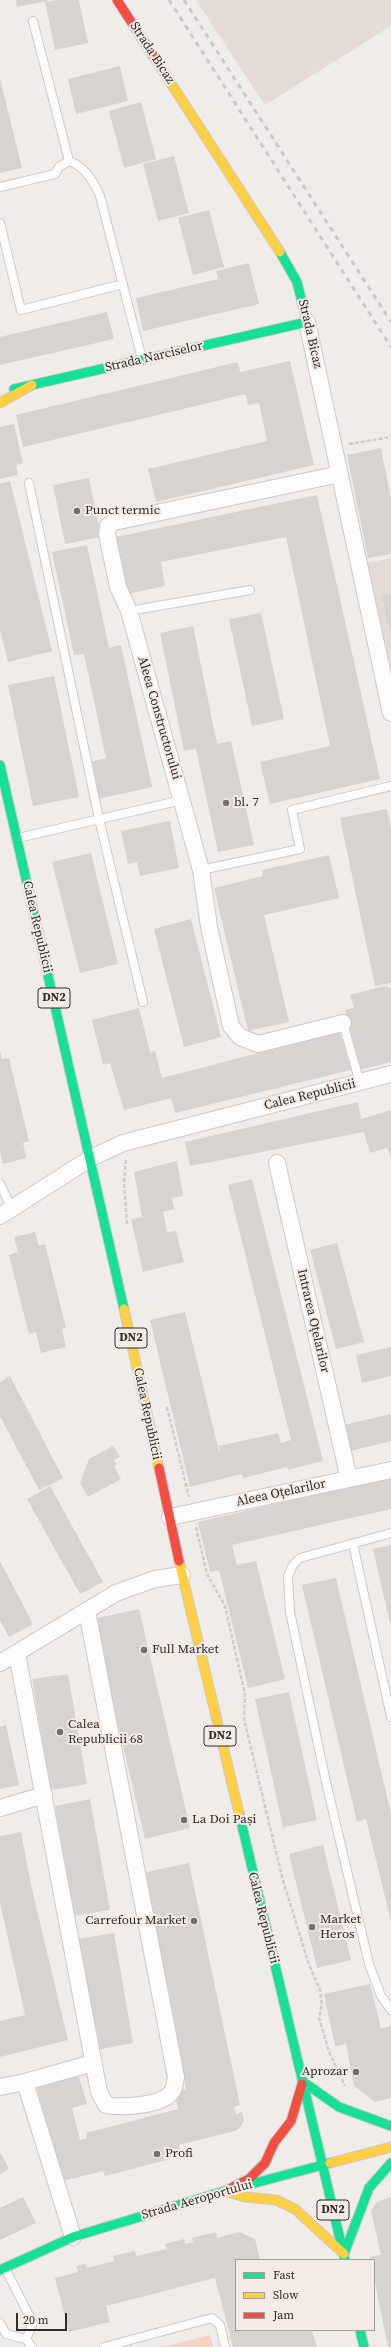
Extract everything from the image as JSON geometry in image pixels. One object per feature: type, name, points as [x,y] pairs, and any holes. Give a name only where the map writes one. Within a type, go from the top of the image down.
[{"type":"main road","name":"Strada Bicaz","points":[[118,0],[281,254],[297,282],[307,322]]},
{"type":"main road","name":"Strada Narciselor","points":[[32,385],[307,322]]},
{"type":"main road","points":[[3,389],[32,385]]},
{"type":"main road","points":[[0,403],[32,385]]},
{"type":"main road","name":"Calea Republicii","points":[[0,765],[91,1158],[182,1575],[344,2257]]},
{"type":"main road","points":[[225,2191],[249,2179],[264,2163],[274,2143],[291,2121],[302,2081],[339,2107],[391,2126]]},
{"type":"main road","name":"Strada Aeroportului","points":[[2,2269],[73,2237],[225,2191],[391,2147]]},
{"type":"main road","points":[[225,2191],[245,2197],[276,2200],[295,2209],[344,2257],[369,2188],[391,2163]]},
{"type":"main road","points":[[360,2331],[364,2347]]},
{"type":"street","name":"Strada Bicaz","points":[[307,322],[391,713]]},
{"type":"street","name":"Aleea Constructorului","points":[[340,474],[114,522],[108,526],[107,534],[118,587],[129,611],[201,870],[209,927],[231,1026],[240,1037],[258,1044],[343,1023]]},
{"type":"street","name":"Calea Republicii","points":[[91,1158],[123,1143],[391,1074]]},
{"type":"street","points":[[6,1213],[91,1158]]},
{"type":"street","name":"Intrarea Oțelarilor","points":[[277,1163],[349,1479]]},
{"type":"street","name":"Aleea Oțelarilor","points":[[170,1517],[391,1470]]},
{"type":"street","points":[[0,1663],[116,1593],[155,1579],[182,1575]]},
{"type":"street","points":[[17,1654],[99,2092],[106,2105],[117,2107],[140,2105],[163,2099],[173,2090],[176,2078],[87,1611]]},
{"type":"street","points":[[0,1808],[44,1795]]},
{"type":"street","points":[[0,2087],[25,2082],[93,2063]]},
{"type":"street","points":[[25,2082],[73,2237]]},
{"type":"lane","points":[[33,21],[69,161]]},
{"type":"lane","points":[[0,187],[55,174],[59,167],[69,161]]},
{"type":"lane","points":[[69,161],[74,163],[94,182],[100,196],[143,359]]},
{"type":"lane","points":[[0,224],[21,310],[123,284]]},
{"type":"lane","points":[[29,483],[99,819],[143,1002]]},
{"type":"lane","points":[[129,611],[250,590]]},
{"type":"lane","points":[[201,870],[300,849],[292,810],[391,786]]},
{"type":"lane","points":[[17,838],[182,800]]},
{"type":"lane","points":[[343,1023],[360,1083]]},
{"type":"lane","points":[[0,1184],[6,1213]]},
{"type":"lane","points":[[391,1533],[300,1558],[293,1565],[288,1576],[290,1612],[326,1782],[369,1964],[381,1996],[391,2010]]},
{"type":"lane","points":[[353,1544],[391,1717]]},
{"type":"lane","points":[[2,2269],[33,2323],[26,2339]]},
{"type":"lane","points":[[104,2347],[212,2318],[220,2325],[225,2347]]},
{"type":"lane","points":[[0,2324],[6,2334],[26,2339],[32,2347]]},
{"type":"path","points":[[334,446],[391,437]]},
{"type":"path","points":[[123,1143],[126,1162],[124,1182],[127,1226]]},
{"type":"path","points":[[165,1400],[207,1574],[225,1606],[245,1694],[244,1719],[282,1877],[308,1965],[320,1990],[322,2004],[319,2018],[329,2052],[347,2089]]},
{"type":"shaded area","points":[[196,0],[391,0],[391,26],[265,105]]},
{"type":"shaded area","points":[[391,558],[391,669],[367,563]]},
{"type":"shaded area","points":[[210,2335],[213,2347],[162,2347]]},
{"type":"building","points":[[16,0],[48,0],[48,1],[17,7]]},
{"type":"building","points":[[56,0],[79,0],[88,43],[55,50],[45,2]]},
{"type":"building","points":[[120,66],[128,101],[76,114],[68,79]]},
{"type":"building","points":[[0,78],[22,168],[0,173]]},
{"type":"building","points":[[141,102],[156,159],[124,168],[109,111]]},
{"type":"building","points":[[174,156],[189,213],[158,221],[143,164]]},
{"type":"building","points":[[209,210],[224,267],[193,275],[178,218]]},
{"type":"building","points":[[249,263],[259,304],[143,331],[136,298],[218,279],[216,271]]},
{"type":"building","points":[[107,312],[114,339],[0,365],[0,337]]},
{"type":"building","points":[[290,361],[314,465],[156,502],[148,469],[267,441],[259,403],[248,405],[246,394],[23,447],[16,415],[238,362],[240,372]]},
{"type":"building","points":[[14,424],[23,463],[16,465],[18,475],[0,479],[0,427]]},
{"type":"building","points":[[381,448],[391,499],[391,554],[368,558],[347,455]]},
{"type":"building","name":"Punct termic","points":[[89,478],[101,537],[65,544],[53,485]]},
{"type":"building","points":[[10,481],[52,651],[8,662],[0,630],[0,484]]},
{"type":"building","points":[[317,495],[380,779],[270,804],[260,762],[330,746],[286,537],[161,562],[165,586],[127,594],[116,537]]},
{"type":"building","points":[[87,545],[109,648],[121,645],[152,787],[98,799],[90,762],[106,758],[84,654],[74,655],[52,552]]},
{"type":"building","points":[[391,594],[391,633],[390,633],[382,596]]},
{"type":"building","points":[[261,613],[284,719],[252,726],[229,619]]},
{"type":"building","points":[[193,626],[217,744],[231,741],[254,845],[218,852],[196,749],[184,751],[160,633]]},
{"type":"building","points":[[54,676],[79,797],[33,806],[8,685]]},
{"type":"building","points":[[387,809],[391,829],[391,983],[375,986],[340,818]]},
{"type":"building","points":[[170,821],[179,868],[140,876],[137,862],[128,864],[121,831]]},
{"type":"building","points":[[91,853],[118,964],[80,973],[52,862]]},
{"type":"building","points":[[329,855],[339,898],[264,915],[289,1022],[248,1031],[214,888],[263,876],[262,870]]},
{"type":"building","points":[[191,919],[221,1037],[184,1047],[154,929]]},
{"type":"building","points":[[384,986],[391,988],[391,1062],[360,1070],[345,1010],[354,1008],[350,995]]},
{"type":"building","points":[[139,1008],[150,1052],[155,1051],[162,1078],[340,1032],[351,1070],[175,1113],[171,1098],[124,1110],[110,1063],[103,1065],[92,1020]]},
{"type":"building","points":[[0,1052],[2,1059],[9,1058],[29,1141],[23,1143],[26,1158],[3,1164],[0,1152]]},
{"type":"building","points":[[358,1102],[361,1119],[391,1110],[391,1157],[387,1148],[370,1153],[364,1132],[190,1166],[185,1142]]},
{"type":"building","points":[[177,1161],[183,1196],[172,1198],[174,1209],[163,1212],[167,1232],[176,1231],[184,1262],[143,1272],[131,1219],[142,1217],[134,1172]]},
{"type":"building","points":[[252,1179],[323,1461],[288,1470],[287,1467],[243,1478],[242,1474],[190,1487],[150,1320],[185,1312],[219,1451],[219,1446],[278,1433],[281,1443],[291,1440],[228,1185]]},
{"type":"building","points":[[35,1232],[39,1246],[45,1244],[66,1328],[62,1329],[66,1347],[41,1353],[36,1332],[29,1334],[9,1255],[18,1252],[14,1237]]},
{"type":"building","points":[[337,1243],[364,1342],[336,1349],[310,1250]]},
{"type":"building","points":[[391,1347],[391,1376],[362,1383],[356,1355]]},
{"type":"building","points":[[10,1376],[63,1478],[39,1490],[0,1416],[0,1382]]},
{"type":"building","points":[[391,1414],[391,1441],[350,1451],[344,1425]]},
{"type":"building","points":[[113,1446],[120,1457],[114,1460],[117,1465],[114,1466],[121,1479],[88,1497],[80,1483],[89,1459]]},
{"type":"building","points":[[391,1477],[391,1509],[232,1545],[237,1565],[256,1561],[285,1679],[248,1688],[219,1570],[210,1572],[198,1522]]},
{"type":"building","points":[[50,1486],[103,1582],[80,1594],[27,1499]]},
{"type":"building","points":[[391,1545],[391,1623],[390,1623],[373,1549]]},
{"type":"building","points":[[0,1561],[33,1624],[9,1637],[0,1620]]},
{"type":"building","points":[[336,1578],[391,1814],[391,1921],[366,1819],[357,1822],[302,1585]]},
{"type":"building","points":[[139,1609],[190,1828],[145,1839],[93,1619]]},
{"type":"building","name":"Calea Republicii 68","points":[[68,1674],[87,1784],[51,1790],[32,1679]]},
{"type":"building","points":[[289,1692],[317,1820],[283,1827],[255,1699]]},
{"type":"building","points":[[6,1725],[19,1785],[0,1789],[0,1727]]},
{"type":"building","points":[[90,1799],[110,1910],[74,1916],[55,1806]]},
{"type":"building","points":[[21,1832],[31,1885],[68,2040],[0,2057],[0,2021],[25,2015],[0,1903],[0,1836]]},
{"type":"building","points":[[323,1845],[351,1960],[317,1968],[289,1854]]},
{"type":"building","points":[[189,1863],[240,2105],[234,2107],[236,2114],[242,2112],[244,2121],[238,2130],[179,2145],[182,2156],[105,2176],[103,2171],[62,2181],[36,2085],[78,2074],[87,2104],[72,2108],[80,2140],[87,2138],[86,2133],[178,2109],[174,2092],[186,2089],[142,1873]]},
{"type":"building","points":[[114,1933],[133,2043],[97,2050],[78,1939]]},
{"type":"building","points":[[370,1984],[381,2028],[391,2026],[391,2098],[375,2102],[354,2086],[346,2044],[335,2046],[324,1994]]},
{"type":"building","points":[[0,2152],[9,2169],[0,2174]]},
{"type":"building","points":[[23,2197],[36,2223],[0,2240],[0,2208]]},
{"type":"building","points":[[391,2197],[391,2347],[388,2347],[375,2284],[375,2259],[370,2259],[369,2257],[381,2255],[371,2210],[377,2202]]},
{"type":"building","points":[[216,2232],[217,2238],[239,2232],[255,2239],[260,2259],[235,2259],[235,2331],[312,2331],[317,2347],[233,2347],[215,2278],[106,2306],[110,2322],[69,2332],[55,2278],[78,2272],[76,2266],[85,2264],[87,2268],[114,2261],[113,2256],[135,2251],[136,2256],[167,2249],[165,2244],[184,2239],[185,2244],[193,2242],[192,2238]]},
{"type":"railway","points":[[169,0],[391,347]]},
{"type":"railway","points":[[184,0],[391,322]]},
{"type":"traffic: fast","points":[[14,389],[307,322],[297,282],[280,252]]},
{"type":"traffic: fast","points":[[0,765],[124,1309]]},
{"type":"traffic: fast","points":[[239,1813],[345,2259]]},
{"type":"traffic: fast","points":[[302,2081],[339,2107],[391,2126]]},
{"type":"traffic: fast","points":[[0,2270],[73,2237],[225,2191],[330,2163]]},
{"type":"traffic: fast","points":[[344,2254],[369,2188],[391,2163]]},
{"type":"traffic: fast","points":[[360,2331],[364,2347]]},
{"type":"traffic: slow","points":[[154,57],[280,252]]},
{"type":"traffic: slow","points":[[0,403],[32,385]]},
{"type":"traffic: slow","points":[[124,1309],[159,1468]]},
{"type":"traffic: slow","points":[[179,1561],[239,1813]]},
{"type":"traffic: slow","points":[[330,2163],[391,2147]]},
{"type":"traffic: slow","points":[[225,2191],[245,2197],[276,2200],[295,2209],[344,2254]]},
{"type":"traffic: jam","points":[[117,0],[154,57]]},
{"type":"traffic: jam","points":[[159,1468],[179,1561]]},
{"type":"traffic: jam","points":[[225,2191],[249,2179],[265,2163],[274,2143],[291,2121],[302,2084]]},
{"type":"place","name":"Punct termic","points":[[77,511]]},
{"type":"place","name":"bl. 7","points":[[226,803]]},
{"type":"place","name":"Full Market","points":[[144,1650]]},
{"type":"place","name":"Calea Republicii 68","points":[[60,1732]]},
{"type":"place","name":"La Doi Pași","points":[[184,1820]]},
{"type":"place","name":"Carrefour Market","points":[[194,1921]]},
{"type":"place","name":"Market Heros","points":[[312,1927]]},
{"type":"place","name":"Aprozar","points":[[356,2072]]},
{"type":"place","name":"Profi","points":[[157,2154]]}]
